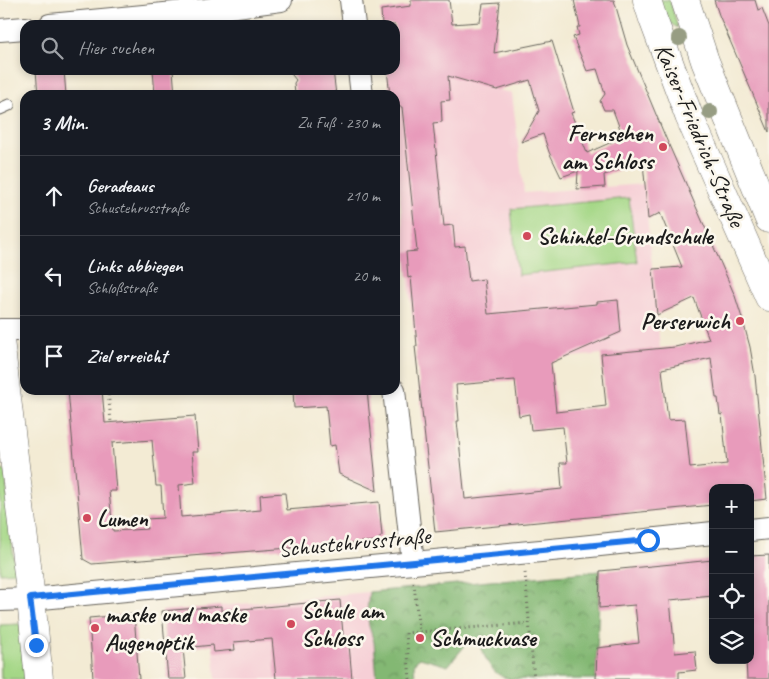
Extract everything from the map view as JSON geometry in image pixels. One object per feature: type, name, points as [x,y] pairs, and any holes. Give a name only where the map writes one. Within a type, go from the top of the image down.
[{"type":"main road","name":"Kaiser-Friedrich-Straße","points":[[648,0],[653,19],[689,116],[769,297]]},
{"type":"main road","name":"Kaiser-Friedrich-Straße","points":[[685,0],[704,61],[769,219]]},
{"type":"main road","points":[[0,340],[39,679]]},
{"type":"street","points":[[102,20],[206,10],[281,0]]},
{"type":"street","points":[[351,0],[353,20]]},
{"type":"street","points":[[0,30],[20,28]]},
{"type":"street","points":[[360,75],[361,90]]},
{"type":"street","points":[[0,330],[20,330]]},
{"type":"street","points":[[395,395],[413,572]]},
{"type":"street","points":[[754,530],[769,528]]},
{"type":"street","name":"Schustehrusstraße","points":[[0,600],[413,572],[709,534]]},
{"type":"path","points":[[108,395],[111,422]]},
{"type":"path","points":[[413,572],[419,632]]},
{"type":"path","points":[[525,578],[534,679]]},
{"type":"path","points":[[410,679],[406,633],[529,623]]},
{"type":"shaded area","name":"Schinkel-Grundschule","points":[[475,70],[490,88],[512,93],[524,193],[644,184],[660,348],[418,373],[400,198],[400,90],[390,90],[388,75],[400,75],[400,73]]},
{"type":"shaded area","name":"Schule am Schloss","points":[[369,592],[377,679],[216,679],[209,607]]},
{"type":"green space","points":[[658,0],[670,0],[678,28],[662,18]]},
{"type":"green space","points":[[629,198],[637,262],[518,275],[511,209]]},
{"type":"green space","points":[[5,470],[15,572],[0,573],[0,471]]},
{"type":"green space","points":[[600,571],[596,679],[510,679],[503,677],[493,670],[478,644],[468,642],[448,666],[420,658],[414,663],[415,679],[377,679],[374,642],[367,612],[369,592]]},
{"type":"green space","points":[[20,624],[25,679],[1,679],[0,625]]},
{"type":"building","points":[[411,0],[449,0],[452,24],[480,22],[483,4],[500,3],[494,53],[552,41],[574,112],[571,113],[587,153],[623,137],[613,110],[604,110],[600,101],[605,94],[597,69],[587,71],[573,37],[579,35],[577,27],[580,27],[574,0],[614,0],[627,45],[735,296],[743,321],[755,376],[767,499],[754,501],[754,484],[709,484],[709,505],[435,532],[415,346],[417,346],[411,277],[408,278],[406,252],[417,251],[402,107],[400,107],[400,90],[389,90],[388,75],[400,75],[400,20],[382,20],[381,10],[411,6]],"holes":[[[448,76],[497,90],[530,80],[539,111],[521,142],[543,134],[561,177],[578,171],[577,189],[605,187],[604,175],[643,162],[648,219],[660,213],[682,267],[653,269],[657,315],[694,298],[709,339],[675,347],[601,354],[606,406],[556,412],[551,363],[621,332],[618,300],[597,302],[597,304],[488,314],[484,279],[469,281],[465,246],[455,247],[453,225],[444,226],[433,123],[442,122],[441,101],[450,100]],[[711,358],[716,398],[718,398],[720,415],[722,414],[727,464],[690,468],[685,419],[668,420],[662,369]],[[515,380],[519,416],[529,414],[531,430],[563,427],[567,463],[560,463],[562,489],[465,499],[457,421],[459,421],[456,385]]]},
{"type":"building","points":[[714,0],[755,0],[758,10],[762,8],[769,26],[769,132],[719,15]]},
{"type":"building","points":[[36,75],[64,75],[66,90],[38,90]]},
{"type":"building","points":[[153,75],[173,75],[175,90],[155,90]]},
{"type":"building","points":[[292,75],[334,75],[335,90],[295,90],[294,83],[296,80]]},
{"type":"building","points":[[68,395],[102,395],[105,423],[195,416],[198,452],[192,452],[195,483],[179,485],[181,517],[261,510],[260,495],[270,494],[285,493],[287,510],[379,502],[382,536],[376,541],[92,564],[83,559]],"holes":[[[152,440],[156,486],[161,486],[163,518],[146,519],[147,529],[113,531],[109,491],[116,491],[112,443]]]},
{"type":"building","points":[[293,395],[367,395],[377,491],[339,474],[335,445],[330,446],[326,406],[294,408]]},
{"type":"building","points":[[769,555],[769,679],[747,679],[746,664],[754,664],[754,556]]},
{"type":"building","points":[[709,560],[709,596],[670,600],[675,653],[695,651],[697,670],[679,672],[679,679],[596,679],[597,648],[639,643],[635,605],[599,608],[600,571]]},
{"type":"building","name":"Schule am Schloss","points":[[340,600],[344,645],[349,644],[352,679],[276,679],[272,639],[234,642],[235,650],[214,652],[213,645],[183,648],[186,679],[168,679],[162,611],[221,606],[221,611]]},
{"type":"building","points":[[134,614],[139,679],[93,679],[89,618]]},
{"type":"place","name":"Fernsehen am Schloss","points":[[663,147]]},
{"type":"place","name":"Schinkel-Grundschule","points":[[527,236]]},
{"type":"place","name":"Perserwich","points":[[740,321]]},
{"type":"place","name":"Lumen","points":[[87,518]]},
{"type":"place","name":"Schule am Schloss","points":[[291,624]]},
{"type":"place","name":"maske und maske Augenoptik","points":[[95,628]]},
{"type":"place","name":"Schmuckvase","points":[[420,638]]},
{"type":"route","points":[[36,645],[30,598],[648,540]]}]
